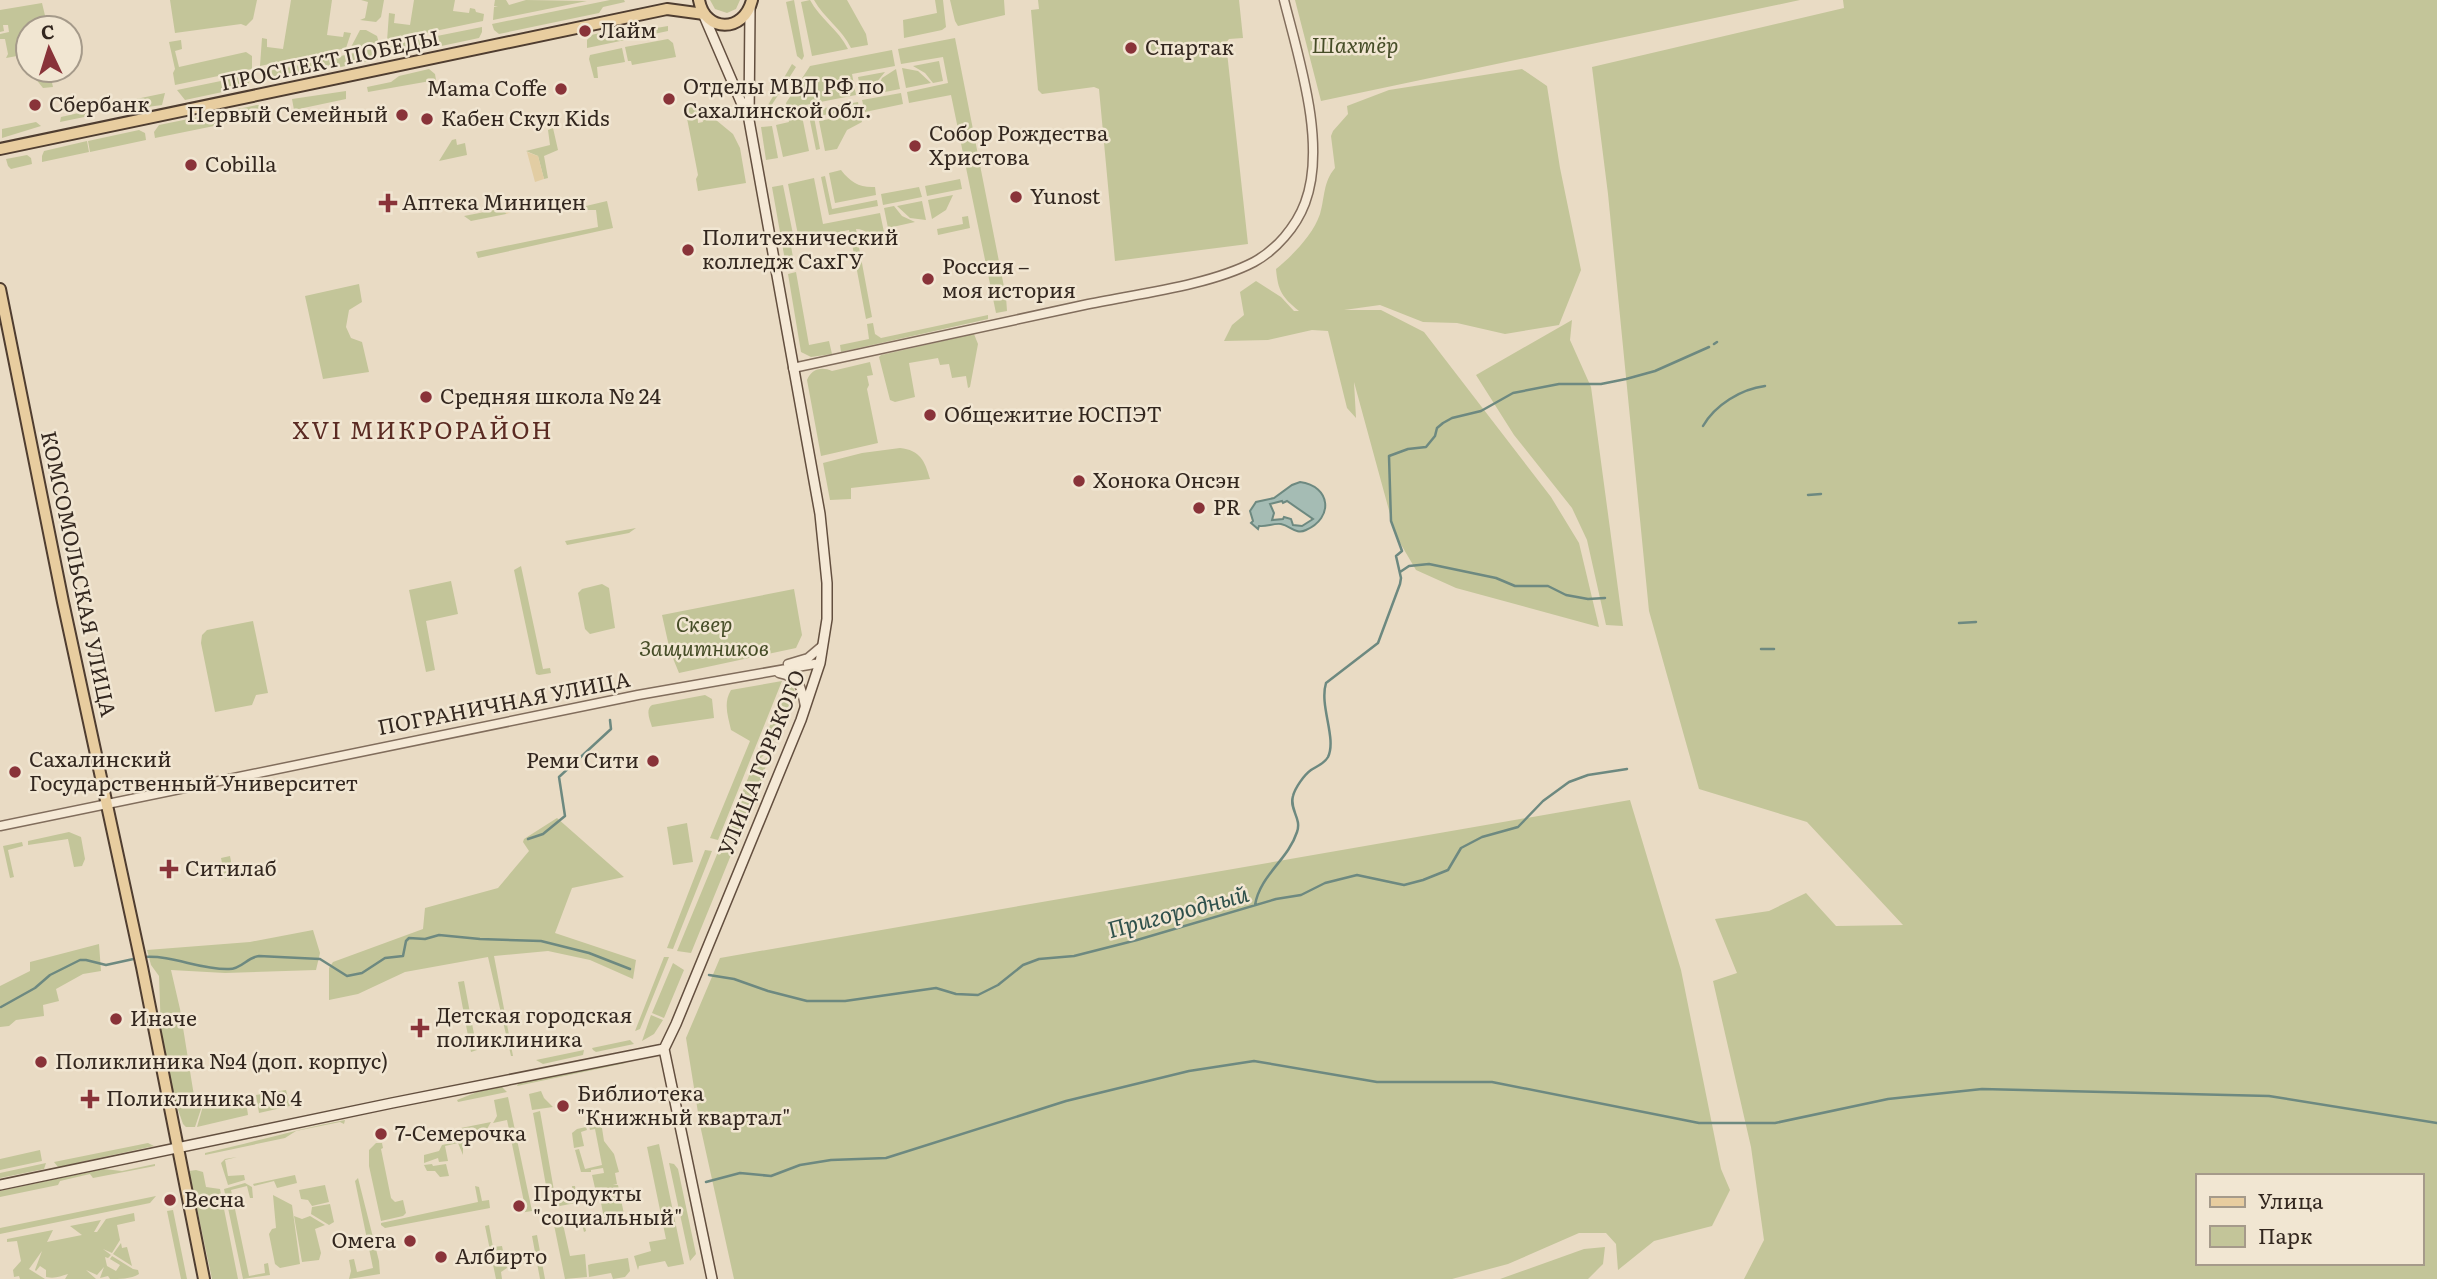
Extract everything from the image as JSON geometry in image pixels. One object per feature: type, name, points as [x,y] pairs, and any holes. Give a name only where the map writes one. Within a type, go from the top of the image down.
[{"type":"main road","name":"ПРОСПЕКТ ПОБЕДЫ","points":[[667,9],[681,0]]},
{"type":"main road","points":[[699,0],[704,14]]},
{"type":"main road","name":"ПРОСПЕКТ ПОБЕДЫ","points":[[0,149],[667,9],[704,14],[716,24],[732,24],[740,21],[751,4]]},
{"type":"main road","name":"УЛИЦА ГОРЬКОГО","points":[[664,1049],[806,707],[820,663],[827,619],[827,583],[820,514],[749,120],[751,4]]},
{"type":"main road","name":"УЛИЦА ГОРЬКОГО","points":[[704,14],[749,120]]},
{"type":"main road","name":"КОМСОМОЛЬСКАЯ УЛИЦА","points":[[0,289],[140,958],[204,1279]]},
{"type":"main road","points":[[0,1185],[664,1049],[712,1279]]},
{"type":"street","points":[[793,368],[1172,288],[1235,271],[1256,261],[1294,225],[1305,205],[1314,166],[1310,112],[1284,0]]},
{"type":"street","name":"ПОГРАНИЧНАЯ УЛИЦА","points":[[769,670],[808,658],[821,647]]},
{"type":"street","name":"ПОГРАНИЧНАЯ УЛИЦА","points":[[0,826],[591,704],[820,663]]},
{"type":"street","points":[[769,670],[794,677],[803,689],[806,707]]},
{"type":"green space","points":[[170,0],[257,0],[253,19],[246,26],[241,24],[175,33]]},
{"type":"green space","points":[[291,0],[332,0],[327,35],[343,37],[344,32],[351,33],[346,48],[260,66],[262,38],[267,39],[267,47],[283,49]]},
{"type":"green space","points":[[361,0],[384,0],[381,17],[376,22],[360,20],[365,18],[368,2]]},
{"type":"green space","points":[[414,0],[455,0],[453,11],[469,13],[470,8],[475,9],[476,12],[484,14],[483,21],[387,41],[389,13],[395,14],[394,23],[410,25]]},
{"type":"green space","points":[[495,0],[506,0],[509,5],[526,0],[587,1],[493,20],[494,7],[498,6],[494,6]]},
{"type":"green space","points":[[610,0],[625,2],[603,7],[599,13],[499,34],[492,24]]},
{"type":"green space","points":[[710,0],[740,0],[736,9],[727,13],[715,9]]},
{"type":"green space","points":[[794,0],[804,56],[802,60],[797,56],[786,2]]},
{"type":"green space","points":[[810,0],[848,49],[812,56],[801,2]]},
{"type":"green space","points":[[814,0],[847,0],[866,34],[868,45],[851,48]]},
{"type":"green space","points":[[935,0],[943,0],[946,27],[904,38],[903,20],[937,13]]},
{"type":"green space","points":[[950,0],[1004,0],[1005,15],[958,26]]},
{"type":"green space","points":[[1038,0],[1239,0],[1243,38],[1229,39],[1226,43],[1248,244],[1115,261],[1099,89],[1094,87],[1042,94],[1038,90],[1031,10],[1039,9]]},
{"type":"green space","name":"Шахтёр","points":[[1295,0],[1800,0],[1321,101]]},
{"type":"green space","points":[[1843,0],[2437,0],[2437,1279],[1744,1279],[1764,1240],[1751,1147],[1713,981],[1737,973],[1715,919],[1769,911],[1806,893],[1836,926],[1903,925],[1807,822],[1699,789],[1649,611],[1608,194],[1592,67],[1844,8]]},
{"type":"green space","points":[[42,3],[45,14],[14,14],[14,57],[6,58],[8,54],[5,39],[0,39],[0,34],[9,32],[8,25],[3,25],[4,31],[0,32],[0,10]]},
{"type":"green space","points":[[668,26],[668,31],[587,48],[587,40],[591,35],[615,35]]},
{"type":"green space","points":[[482,27],[479,38],[399,55],[391,52],[387,46]]},
{"type":"green space","points":[[360,30],[377,36],[379,43],[350,49]]},
{"type":"green space","points":[[955,38],[1006,297],[1007,311],[996,313],[951,95],[909,103],[907,92],[948,83],[943,57],[901,64],[898,49]]},
{"type":"green space","points":[[668,39],[673,43],[676,57],[632,65],[631,61],[628,61],[625,47]]},
{"type":"green space","points":[[181,40],[182,49],[175,51],[179,67],[246,52],[252,56],[252,69],[175,85],[175,69],[169,42]]},
{"type":"green space","points":[[377,48],[374,60],[288,78],[286,68]]},
{"type":"green space","points":[[622,48],[625,62],[597,67],[598,78],[594,78],[590,55]]},
{"type":"green space","points":[[892,50],[895,66],[852,74],[856,95],[800,106],[809,151],[783,157],[776,125],[789,122],[786,103],[810,66]]},
{"type":"green space","points":[[939,61],[943,81],[933,83],[925,73],[913,66]]},
{"type":"green space","points":[[792,64],[796,67],[764,117],[761,117]]},
{"type":"green space","points":[[282,68],[284,79],[268,80],[260,73]]},
{"type":"green space","points":[[902,68],[918,71],[931,83],[906,88]]},
{"type":"green space","points":[[429,69],[435,74],[436,80],[368,92],[367,87]]},
{"type":"green space","points":[[896,69],[900,89],[875,94],[882,78]]},
{"type":"green space","points":[[1522,69],[1547,86],[1560,168],[1581,270],[1559,325],[1505,334],[1457,323],[1423,322],[1380,305],[1344,310],[1381,310],[1424,332],[1551,497],[1579,543],[1599,627],[1456,588],[1416,570],[1396,536],[1354,382],[1356,418],[1347,408],[1328,331],[1312,330],[1268,340],[1224,341],[1232,325],[1244,315],[1240,292],[1256,281],[1281,297],[1294,311],[1299,311],[1282,293],[1276,269],[1289,258],[1317,222],[1326,184],[1335,168],[1331,136],[1348,114],[1347,106],[1389,90]]},
{"type":"green space","points":[[885,72],[876,83],[872,95],[862,97],[858,77]]},
{"type":"green space","points":[[250,75],[246,87],[185,100],[177,90]]},
{"type":"green space","points":[[40,84],[52,84],[53,87],[43,88]]},
{"type":"green space","points":[[346,91],[346,99],[294,110],[292,99]]},
{"type":"green space","points":[[165,93],[162,105],[111,112],[112,104]]},
{"type":"green space","points":[[901,93],[903,104],[865,112],[862,100]]},
{"type":"green space","points":[[858,102],[859,108],[814,117],[820,149],[816,150],[808,111]]},
{"type":"green space","points":[[257,105],[265,106],[268,115],[155,138],[154,132],[159,125]]},
{"type":"green space","points":[[699,106],[733,134],[740,148],[746,183],[698,191],[698,175],[685,108],[697,107],[698,123],[703,122]]},
{"type":"green space","points":[[92,110],[94,115],[60,122],[61,117]]},
{"type":"green space","points":[[860,113],[862,122],[847,130],[837,149],[825,151],[819,121]]},
{"type":"green space","points":[[36,122],[41,126],[2,138],[2,129]]},
{"type":"green space","points":[[772,126],[778,158],[766,160],[761,127]]},
{"type":"green space","points":[[553,128],[558,150],[544,156],[548,178],[544,179],[538,156],[526,151],[550,145],[548,130]]},
{"type":"green space","points":[[139,130],[145,133],[146,140],[90,152],[88,141]]},
{"type":"green space","points":[[456,139],[457,145],[465,143],[467,155],[439,161],[452,140]]},
{"type":"green space","points":[[87,141],[89,152],[42,162],[44,151]]},
{"type":"green space","points":[[27,155],[32,164],[11,169],[8,166],[6,159]]},
{"type":"green space","points":[[841,170],[856,183],[875,187],[876,195],[835,203],[829,173]]},
{"type":"green space","points":[[825,176],[832,209],[877,200],[878,206],[829,215],[821,177]]},
{"type":"green space","points":[[814,178],[823,224],[880,213],[884,232],[894,231],[895,239],[876,243],[868,233],[856,229],[860,253],[854,254],[849,230],[799,240],[788,184]]},
{"type":"green space","points":[[960,179],[962,189],[927,196],[925,186]]},
{"type":"green space","points":[[783,185],[795,244],[791,246],[794,263],[786,266],[772,187]]},
{"type":"green space","points":[[919,187],[922,197],[883,205],[881,194]]},
{"type":"green space","points":[[953,195],[946,210],[932,219],[928,200]]},
{"type":"green space","points":[[607,201],[613,228],[478,258],[476,252],[598,227],[596,210],[586,210],[586,206]]},
{"type":"green space","points":[[922,201],[926,220],[910,218],[897,206]]},
{"type":"green space","points":[[894,206],[902,216],[915,222],[888,228],[884,208]]},
{"type":"green space","points":[[505,208],[506,214],[471,221],[464,216]]},
{"type":"green space","points":[[968,216],[970,228],[938,235],[937,229],[963,224],[962,217]]},
{"type":"green space","points":[[861,258],[872,317],[866,319],[855,260]]},
{"type":"green space","points":[[796,272],[809,345],[829,341],[832,354],[811,357],[801,352],[788,274]]},
{"type":"green space","points":[[359,284],[362,302],[349,310],[346,327],[351,338],[362,342],[369,372],[323,379],[305,296]]},
{"type":"green space","points":[[988,315],[988,319],[841,352],[840,345],[869,339],[867,324],[873,323],[875,334],[881,338]]},
{"type":"green space","points":[[1572,320],[1570,340],[1591,387],[1623,626],[1606,625],[1587,540],[1572,508],[1514,435],[1476,375]]},
{"type":"green space","points":[[974,334],[978,344],[970,387],[968,388],[966,376],[952,378],[949,364],[940,365],[938,358],[909,363],[915,397],[895,402],[890,400],[879,357],[881,355]]},
{"type":"green space","points":[[870,362],[873,375],[867,376],[867,389],[878,443],[821,456],[807,380],[809,376],[817,370],[832,371]]},
{"type":"green space","points":[[900,448],[912,451],[921,458],[930,479],[851,488],[851,499],[830,500],[823,463],[862,453]]},
{"type":"green space","points":[[636,528],[629,533],[567,545],[565,541]]},
{"type":"green space","points":[[521,566],[543,669],[550,668],[551,673],[536,674],[514,570]]},
{"type":"green space","points":[[451,581],[458,614],[426,621],[435,670],[426,672],[409,590]]},
{"type":"green space","points":[[602,584],[609,588],[615,628],[590,634],[585,629],[578,593],[582,589]]},
{"type":"green space","name":"Сквер Защитников","points":[[794,589],[802,635],[796,648],[679,673],[670,651],[662,615]]},
{"type":"green space","points":[[253,621],[268,693],[256,695],[252,705],[215,712],[201,643],[202,635],[207,630]]},
{"type":"green space","points":[[782,681],[718,840],[710,838],[750,741],[731,730],[727,700],[731,690]]},
{"type":"green space","points":[[788,683],[794,689],[796,698],[782,719],[780,701]]},
{"type":"green space","points":[[705,695],[712,699],[714,718],[652,727],[648,712],[652,705]]},
{"type":"green space","points":[[778,706],[775,739],[767,752],[754,764]]},
{"type":"green space","points":[[768,757],[763,777],[738,839],[723,841],[752,768]]},
{"type":"green space","points":[[1630,800],[1681,970],[1721,1169],[1730,1190],[1712,1226],[1654,1241],[1618,1270],[1616,1244],[1606,1233],[1579,1233],[1508,1264],[1452,1279],[734,1279],[700,1125],[686,1038],[720,958]]},
{"type":"green space","points":[[557,818],[624,877],[572,888],[555,933],[636,960],[633,979],[590,960],[548,951],[494,956],[513,1056],[488,957],[405,972],[358,994],[329,1000],[329,968],[333,962],[423,929],[425,908],[498,888],[529,851],[524,839]]},
{"type":"green space","points":[[687,823],[693,862],[673,865],[667,827]]},
{"type":"green space","points":[[69,832],[81,837],[85,859],[82,866],[74,867],[68,839],[28,845],[28,841]]},
{"type":"green space","points":[[22,842],[23,846],[8,850],[14,877],[10,878],[3,846]]},
{"type":"green space","points":[[705,850],[712,851],[673,949],[667,948]]},
{"type":"green space","points":[[729,851],[731,855],[691,953],[677,951],[718,852]]},
{"type":"green space","points":[[230,856],[234,877],[225,879],[221,858]]},
{"type":"green space","points":[[313,930],[320,953],[316,970],[225,973],[171,970],[195,1102],[202,1106],[195,1127],[186,1127],[175,1101],[161,1031],[159,976],[151,965],[147,950],[250,942]]},
{"type":"green space","points":[[99,944],[101,971],[83,974],[56,989],[59,1001],[43,1005],[44,1016],[16,1020],[9,1026],[0,1027],[0,986],[30,971],[30,962]]},
{"type":"green space","points":[[664,957],[669,957],[640,1029],[635,1031]]},
{"type":"green space","points":[[673,963],[684,970],[664,1018],[652,1013]]},
{"type":"green space","points":[[464,981],[477,1050],[471,1052],[458,982]]},
{"type":"green space","points":[[651,1015],[663,1020],[654,1034],[642,1041]]},
{"type":"green space","points":[[630,1040],[634,1044],[596,1052],[592,1048]]},
{"type":"green space","points":[[584,1050],[583,1055],[543,1064],[536,1060]]},
{"type":"green space","points":[[626,1063],[517,1086],[520,1080]]},
{"type":"green space","points":[[502,1087],[507,1092],[458,1102],[457,1100],[477,1092]]},
{"type":"green space","points":[[286,1090],[290,1106],[259,1113],[256,1095]]},
{"type":"green space","points":[[541,1091],[553,1107],[532,1110],[529,1094]]},
{"type":"green space","points":[[508,1097],[532,1211],[519,1213],[518,1209],[525,1207],[507,1120],[493,1123],[497,1116],[494,1100]]},
{"type":"green space","points":[[240,1099],[246,1101],[248,1115],[197,1127],[203,1106]]},
{"type":"green space","points":[[540,1111],[556,1202],[574,1199],[572,1186],[575,1186],[575,1203],[550,1208],[533,1113]]},
{"type":"green space","points":[[345,1120],[344,1124],[340,1122],[299,1130]]},
{"type":"green space","points":[[491,1122],[487,1129],[452,1136],[451,1130]]},
{"type":"green space","points":[[597,1125],[602,1128],[604,1141],[614,1154],[619,1172],[615,1173],[617,1184],[613,1185],[618,1185],[625,1219],[612,1225],[610,1219],[620,1215],[604,1218],[598,1188],[595,1188],[592,1175],[604,1173],[603,1168],[581,1172],[575,1150],[579,1149],[585,1169],[602,1165],[595,1129],[590,1130],[589,1126]]},
{"type":"green space","points":[[586,1127],[587,1130],[581,1132],[584,1146],[574,1148],[572,1133]]},
{"type":"green space","points":[[296,1131],[285,1138],[205,1155]]},
{"type":"green space","points":[[476,1138],[482,1140],[463,1142],[463,1155],[458,1143],[445,1146],[448,1161],[439,1162],[438,1158],[424,1163],[424,1155],[439,1151],[442,1145]]},
{"type":"green space","points":[[148,1143],[154,1146],[58,1167],[54,1162]]},
{"type":"green space","points":[[376,1143],[382,1143],[391,1198],[395,1202],[403,1200],[406,1213],[381,1221],[369,1166],[369,1150]]},
{"type":"green space","points":[[659,1144],[684,1264],[668,1267],[665,1261],[639,1266],[638,1270],[634,1256],[651,1251],[649,1242],[666,1239],[647,1147]]},
{"type":"green space","points":[[40,1150],[42,1161],[0,1170],[0,1159]]},
{"type":"green space","points":[[237,1157],[225,1160],[228,1176],[244,1175],[245,1180],[228,1185],[221,1163],[225,1159]]},
{"type":"green space","points":[[46,1163],[44,1169],[0,1178],[0,1173]]},
{"type":"green space","points":[[669,1163],[678,1169],[696,1254],[690,1261]]},
{"type":"green space","points":[[155,1164],[93,1178],[90,1174],[60,1181],[58,1185],[0,1197],[0,1191],[104,1169],[122,1171]]},
{"type":"green space","points":[[446,1164],[449,1176],[440,1177],[435,1171],[427,1171],[424,1165]]},
{"type":"green space","points":[[189,1171],[203,1172],[206,1187],[220,1189],[238,1279],[212,1279]]},
{"type":"green space","points":[[295,1175],[297,1183],[277,1188],[274,1181],[254,1186],[253,1184]]},
{"type":"green space","points":[[358,1178],[380,1274],[349,1279],[349,1260],[354,1259],[357,1272],[373,1268],[355,1181]]},
{"type":"green space","points":[[245,1183],[252,1187],[253,1198],[250,1198],[247,1186],[231,1190],[249,1276],[265,1273],[264,1264],[268,1263],[270,1275],[243,1279],[224,1189]]},
{"type":"green space","points":[[325,1185],[329,1202],[312,1206],[308,1200],[301,1199],[299,1190]]},
{"type":"green space","points":[[475,1186],[479,1187],[482,1201],[489,1200],[490,1208],[385,1228],[381,1225],[478,1202]]},
{"type":"green space","points":[[273,1195],[292,1205],[300,1264],[280,1268],[275,1264],[269,1234],[276,1228]]},
{"type":"green space","points":[[156,1196],[150,1203],[0,1234],[0,1228]]},
{"type":"green space","points":[[330,1204],[334,1222],[329,1225],[311,1214],[312,1207]]},
{"type":"green space","points":[[173,1210],[187,1279],[181,1279],[167,1211]]},
{"type":"green space","points":[[134,1213],[135,1221],[117,1225],[120,1240],[112,1253],[103,1249],[111,1255],[105,1257],[107,1266],[116,1271],[120,1265],[110,1259],[112,1256],[138,1270],[139,1274],[125,1278],[100,1278],[104,1267],[97,1275],[86,1270],[96,1279],[65,1279],[68,1274],[46,1277],[46,1270],[40,1266],[35,1270],[42,1251],[29,1269],[45,1279],[14,1277],[13,1270],[21,1261],[17,1241],[7,1242],[7,1239],[53,1230],[47,1242],[82,1235],[70,1226],[101,1220],[94,1232],[97,1232],[106,1219]]},
{"type":"green space","points":[[577,1215],[583,1217],[586,1231],[584,1232],[581,1220],[563,1224],[570,1256],[585,1254],[587,1277],[565,1279],[553,1220]]},
{"type":"green space","points":[[294,1216],[302,1219],[310,1216],[325,1225],[315,1229],[321,1253],[319,1260],[302,1262]]},
{"type":"green space","points":[[489,1225],[493,1247],[502,1246],[504,1256],[501,1250],[494,1252],[497,1266],[503,1265],[505,1258],[507,1268],[501,1272],[502,1279],[496,1279],[485,1226]]},
{"type":"green space","points":[[537,1235],[545,1279],[540,1279],[532,1236]]},
{"type":"green space","points":[[121,1243],[122,1248],[127,1247],[132,1266],[113,1254]]},
{"type":"green space","points":[[1605,1247],[1603,1264],[1588,1279],[1500,1279],[1584,1249]]},
{"type":"green space","points":[[628,1258],[630,1271],[625,1277],[613,1279],[611,1273],[589,1277],[588,1265]]},
{"type":"sand","points":[[527,152],[538,156],[544,179],[535,182]]},
{"type":"sand","points":[[519,196],[526,207],[506,214],[508,202]]},
{"type":"water","points":[[1300,482],[1310,485],[1323,496],[1325,511],[1315,525],[1296,531],[1281,524],[1259,526],[1258,529],[1251,523],[1253,521],[1250,511],[1256,502],[1274,498]],"holes":[[[1287,501],[1313,519],[1302,526],[1293,525],[1291,519],[1284,517],[1272,520],[1274,513],[1270,504]]]},
{"type":"waterway","points":[[1255,905],[1262,885],[1293,842],[1297,832],[1298,822],[1292,801],[1296,789],[1308,772],[1328,757],[1330,741],[1324,692],[1326,683],[1378,643],[1400,584],[1396,556],[1402,551],[1391,521],[1389,456],[1408,449],[1426,447],[1443,423],[1481,411],[1513,393],[1559,384],[1601,384],[1626,379],[1655,371],[1709,347]]},
{"type":"waterway","points":[[1703,426],[1714,411],[1730,399],[1765,386]]},
{"type":"waterway","points":[[1808,495],[1821,494]]},
{"type":"waterway","points":[[1400,572],[1409,566],[1429,564],[1496,578],[1515,586],[1548,586],[1566,595],[1588,599],[1605,598]]},
{"type":"waterway","points":[[1959,623],[1976,622]]},
{"type":"waterway","points":[[1761,649],[1774,649]]},
{"type":"waterway","points":[[528,839],[543,834],[565,816],[559,777],[611,729],[610,720]]},
{"type":"waterway","name":"Пригородный","points":[[709,975],[734,979],[807,1001],[845,1001],[936,988],[956,994],[978,995],[998,985],[1023,965],[1039,959],[1074,956],[1137,940],[1276,899],[1301,895],[1325,883],[1357,875],[1404,885],[1423,880],[1448,870],[1461,848],[1482,837],[1518,827],[1543,801],[1569,782],[1588,775],[1627,769]]},
{"type":"waterway","name":"Пригородный","points":[[144,957],[165,958],[218,969],[237,967],[259,956],[320,959],[347,976],[362,973],[385,958],[403,956],[409,938],[425,939],[439,935],[541,941],[589,953],[630,969]]},
{"type":"waterway","name":"Пригородный","points":[[1,1007],[35,988],[50,975],[80,960],[106,965],[138,958]]},
{"type":"waterway","points":[[706,1182],[740,1173],[771,1176],[800,1165],[831,1160],[886,1158],[1066,1101],[1189,1071],[1254,1061],[1377,1082],[1492,1082],[1699,1123],[1775,1123],[1888,1099],[1982,1089],[2269,1096],[2437,1123]]},
{"type":"place","name":"Лайм","points":[[585,31]]},
{"type":"place","name":"Спартак","points":[[1131,48]]},
{"type":"place","name":"Mama Coffe","points":[[561,89]]},
{"type":"place","name":"Отделы МВД РФ по Сахалинской обл.","points":[[669,99]]},
{"type":"place","name":"Сбербанк","points":[[35,105]]},
{"type":"place","name":"Первый Семейный","points":[[402,115]]},
{"type":"place","name":"Кабен Скул Kids","points":[[427,119]]},
{"type":"place","name":"Собор Рождества Христова","points":[[915,146]]},
{"type":"place","name":"Cobilla","points":[[191,165]]},
{"type":"place","name":"Yunost","points":[[1016,197]]},
{"type":"place","name":"Аптека Миницен","points":[[388,203]]},
{"type":"place","name":"Политехнический колледж СахГУ","points":[[688,250]]},
{"type":"place","name":"Россия – моя история","points":[[928,279]]},
{"type":"place","name":"Средняя школа № 24","points":[[426,397]]},
{"type":"place","name":"Общежитие ЮСПЭТ","points":[[930,415]]},
{"type":"place","name":"Хонока Онсэн","points":[[1079,481]]},
{"type":"place","name":"PR","points":[[1199,508]]},
{"type":"place","name":"Реми Сити","points":[[653,761]]},
{"type":"place","name":"Сахалинский Государственный Университет","points":[[15,772]]},
{"type":"place","name":"Ситилаб","points":[[169,869]]},
{"type":"place","name":"Иначе","points":[[116,1019]]},
{"type":"place","name":"Детская городская поликлиника","points":[[420,1028]]},
{"type":"place","name":"Поликлиника №4 (доп. корпус)","points":[[41,1062]]},
{"type":"place","name":"Поликлиника № 4","points":[[90,1099]]},
{"type":"place","name":"Библиотека \"Книжный квартал\"","points":[[563,1106]]},
{"type":"place","name":"7-Семерочка","points":[[381,1134]]},
{"type":"place","name":"Весна","points":[[170,1200]]},
{"type":"place","name":"Продукты \"социальный\"","points":[[519,1206]]},
{"type":"place","name":"Омега","points":[[410,1241]]},
{"type":"place","name":"Албирто","points":[[441,1257]]},
{"type":"district","name":"XVI МИКРОРАЙОН","points":[[423,431]]}]
